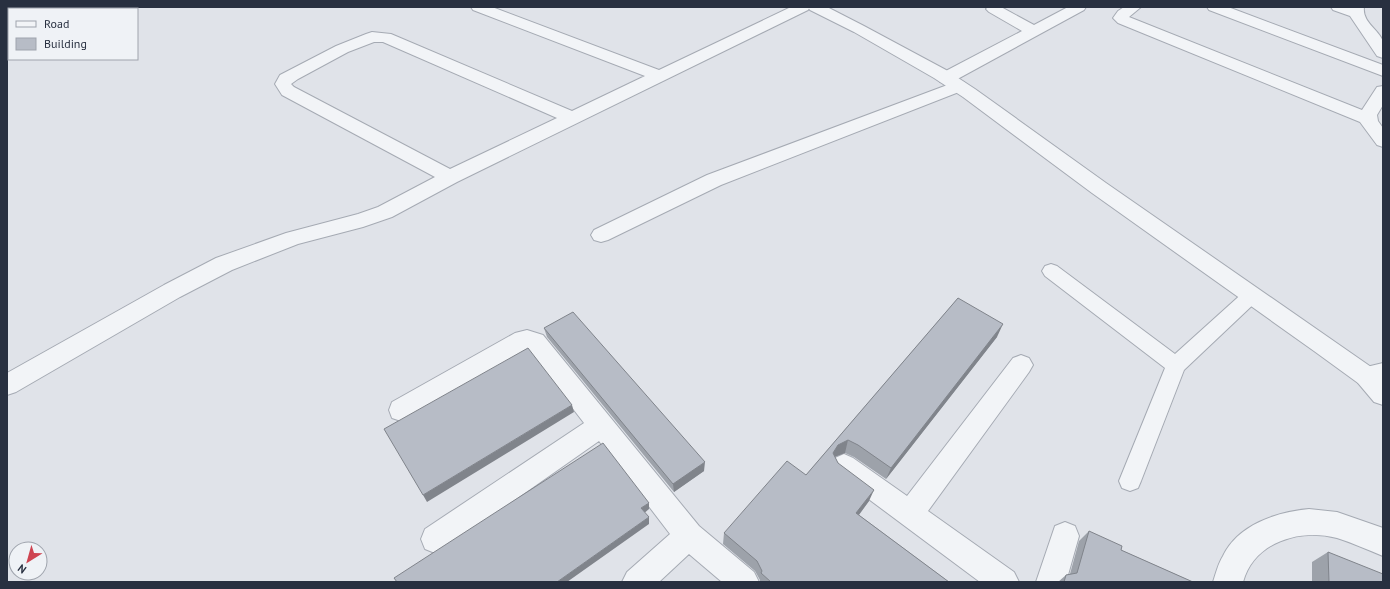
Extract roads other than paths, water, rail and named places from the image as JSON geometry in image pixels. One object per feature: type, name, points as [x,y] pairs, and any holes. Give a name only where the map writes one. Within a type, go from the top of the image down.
[{"type":"street","points":[[478,7],[660,76]]},
{"type":"street","points":[[7,385],[172,291],[224,264],[293,238],[363,220],[385,212],[450,177],[803,7]]},
{"type":"street","points":[[815,7],[859,28],[952,82],[1252,295],[1374,375],[1383,396]]},
{"type":"street","points":[[601,235],[714,180],[952,82],[1033,31],[1079,7]]},
{"type":"street","points":[[1134,7],[1123,14],[1121,18],[1123,20],[1368,119]]},
{"type":"street","points":[[1214,7],[1383,71]]},
{"type":"street","points":[[1338,7],[1356,10],[1383,53]]},
{"type":"street","points":[[994,9],[1033,31]]},
{"type":"street","points":[[450,177],[288,91],[283,84],[284,81],[292,75],[342,49],[364,39],[379,36],[385,37],[572,118]]},
{"type":"street","points":[[1383,91],[1368,115],[1369,122],[1383,141]]},
{"type":"street","points":[[401,410],[527,339],[538,344],[689,536],[744,582]]},
{"type":"street","points":[[910,513],[1021,365]]},
{"type":"street","points":[[435,539],[602,425]]},
{"type":"street","points":[[844,466],[1004,582]]},
{"type":"street","points":[[1228,582],[1234,562],[1247,546],[1267,530],[1306,522],[1336,525],[1383,542]]},
{"type":"street","points":[[637,582],[689,536]]},
{"type":"street","points":[[1051,582],[1065,536]]},
{"type":"lane","points":[[1051,271],[1176,365]]},
{"type":"lane","points":[[1130,481],[1176,365],[1252,295]]}]
